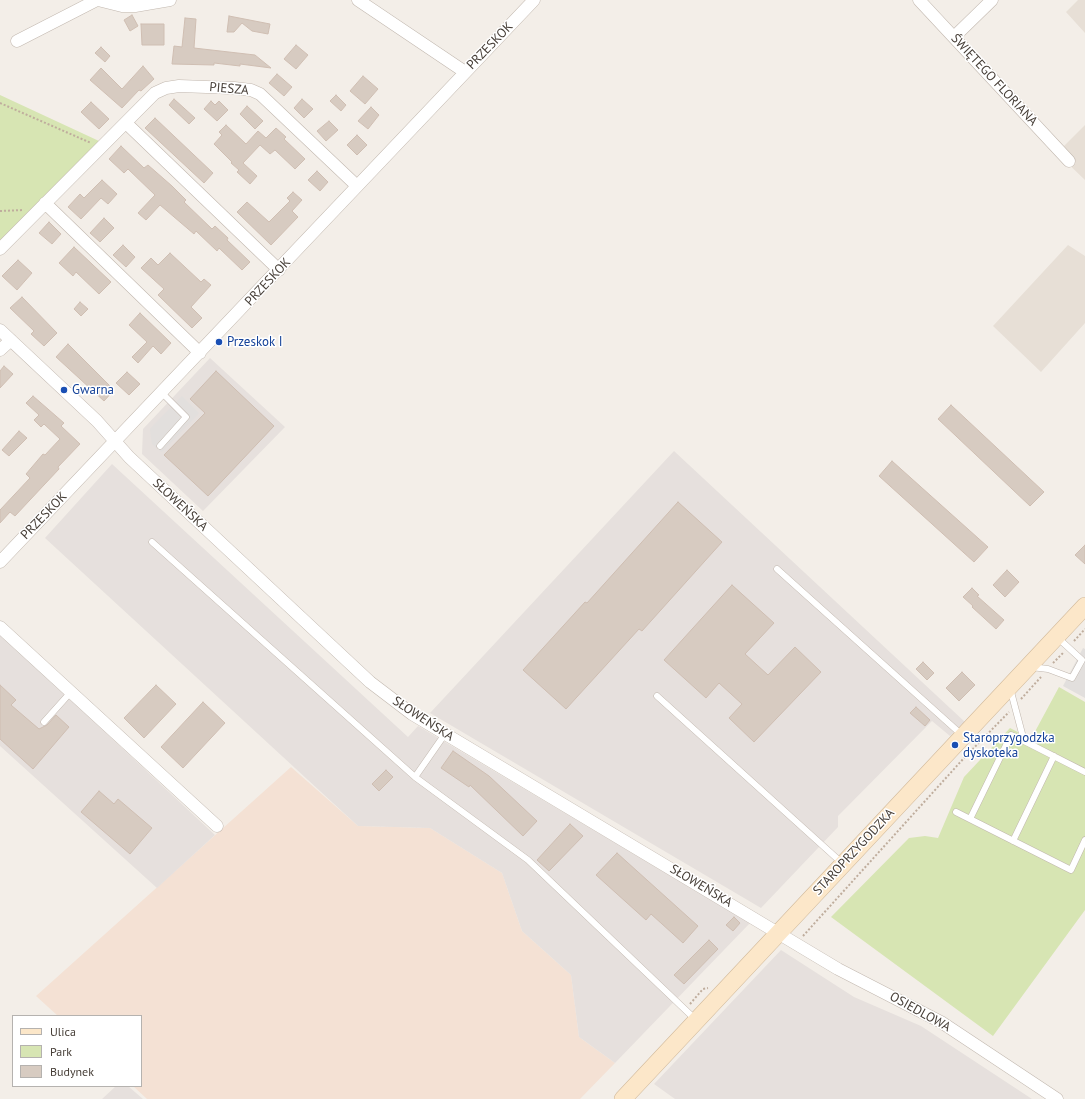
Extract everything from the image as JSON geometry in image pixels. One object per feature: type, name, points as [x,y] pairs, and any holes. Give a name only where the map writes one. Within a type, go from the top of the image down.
[{"type":"street","points":[[17,41],[98,0],[122,6],[135,6],[170,0]]},
{"type":"street","points":[[358,0],[465,72]]},
{"type":"street","name":"ŚWIĘTEGO FLORIANA","points":[[919,0],[1069,161]]},
{"type":"street","points":[[954,37],[992,0]]},
{"type":"street","name":"PRZESKOK","points":[[0,562],[279,270],[465,72],[526,3]]},
{"type":"street","name":"PIESZA","points":[[0,249],[155,93],[166,88],[179,86],[251,90],[268,100],[357,186]]},
{"type":"street","points":[[126,123],[279,270]]},
{"type":"street","points":[[42,206],[200,353]]},
{"type":"street","points":[[0,330],[91,416],[115,442]]},
{"type":"street","points":[[0,350],[10,340]]},
{"type":"street","name":"SŁOWEŃSKA","points":[[115,442],[129,457],[370,682],[412,714],[779,932]]},
{"type":"street","name":"STAROPRZYGODZKA","points":[[623,1099],[1028,667],[1062,642],[1085,606]]},
{"type":"street","points":[[0,627],[70,693],[217,826]]},
{"type":"street","name":"OSIEDLOWA","points":[[779,932],[845,972],[941,1022],[1057,1099]]},
{"type":"lane","points":[[160,446],[186,417],[162,392]]},
{"type":"lane","points":[[152,542],[415,777],[528,860],[696,1021]]},
{"type":"lane","points":[[777,569],[963,736]]},
{"type":"lane","points":[[1028,667],[1048,669],[1072,678],[1082,660],[1062,642]]},
{"type":"lane","points":[[1010,686],[1024,741]]},
{"type":"lane","points":[[44,722],[70,693]]},
{"type":"lane","points":[[657,696],[843,864]]},
{"type":"lane","points":[[415,777],[445,734]]},
{"type":"lane","points":[[970,819],[1011,735],[1085,772]]},
{"type":"lane","points":[[1013,841],[1054,756]]},
{"type":"lane","points":[[956,812],[1071,870],[1085,840]]},
{"type":"path","points":[[0,103],[101,147]]},
{"type":"path","points":[[0,210],[42,206]]},
{"type":"path","points":[[797,943],[964,758],[1048,669],[1062,642],[1085,629]]},
{"type":"shaded area","points":[[1078,0],[1085,0],[1085,33],[1066,12]]},
{"type":"shaded area","points":[[1085,125],[1085,180],[1057,153]]},
{"type":"shaded area","points":[[1068,245],[1085,256],[1085,323],[1041,372],[993,326]]},
{"type":"shaded area","points":[[210,358],[285,427],[203,511],[142,454],[143,429]]},
{"type":"shaded area","points":[[182,396],[199,413],[162,452],[152,444],[150,429]]},
{"type":"shaded area","points":[[674,451],[965,722],[950,736],[932,721],[838,816],[838,827],[761,908],[430,713]]},
{"type":"shaded area","points":[[112,464],[408,737],[418,726],[750,923],[615,1063],[579,1037],[571,975],[522,931],[502,873],[430,828],[358,826],[45,538]]},
{"type":"shaded area","points":[[0,634],[215,835],[157,888],[0,746]]},
{"type":"shaded area","points":[[1083,648],[1085,649],[1085,698],[1063,686]]},
{"type":"shaded area","points":[[291,767],[358,826],[430,828],[502,873],[522,931],[571,975],[579,1037],[615,1063],[580,1099],[147,1099],[134,1087],[142,1087],[142,1015],[57,1015],[36,996]]},
{"type":"shaded area","points":[[781,950],[854,997],[921,1026],[1032,1099],[675,1099],[654,1084]]},
{"type":"shaded area","points":[[115,1087],[129,1087],[143,1099],[102,1099]]},
{"type":"green space","points":[[0,95],[99,141],[0,242]]},
{"type":"green space","points":[[1059,687],[1085,702],[1085,910],[993,1036],[831,917],[909,838],[925,836],[938,838],[964,777],[1010,728],[1031,739]]},
{"type":"building","points":[[132,15],[138,26],[130,31],[124,20]]},
{"type":"building","points":[[229,16],[270,24],[268,34],[252,31],[242,23],[234,32],[227,32]]},
{"type":"building","points":[[185,18],[196,19],[194,48],[255,55],[271,68],[240,64],[240,66],[214,63],[214,65],[172,64],[174,46],[182,47]]},
{"type":"building","points":[[141,24],[164,24],[164,45],[142,45]]},
{"type":"building","points":[[296,45],[308,55],[296,69],[284,59]]},
{"type":"building","points":[[101,47],[110,56],[105,62],[95,53]]},
{"type":"building","points":[[143,66],[154,79],[141,91],[139,90],[122,108],[90,80],[101,68],[122,89]]},
{"type":"building","points":[[277,74],[292,87],[284,96],[269,83]]},
{"type":"building","points":[[363,76],[378,89],[365,104],[350,91]]},
{"type":"building","points":[[336,95],[346,105],[341,111],[330,101]]},
{"type":"building","points":[[174,99],[195,118],[189,124],[169,105]]},
{"type":"building","points":[[302,99],[313,109],[304,118],[294,108]]},
{"type":"building","points":[[211,101],[215,105],[219,101],[228,110],[217,121],[204,109]]},
{"type":"building","points":[[91,102],[109,119],[99,129],[81,112]]},
{"type":"building","points":[[247,106],[263,121],[255,129],[240,114]]},
{"type":"building","points":[[371,107],[379,115],[368,129],[358,121]]},
{"type":"building","points":[[155,118],[213,173],[204,183],[145,128]]},
{"type":"building","points":[[329,121],[338,130],[326,141],[317,131]]},
{"type":"building","points":[[226,125],[246,144],[258,131],[266,138],[276,128],[286,137],[284,139],[305,159],[295,169],[275,150],[270,154],[260,145],[243,163],[257,176],[250,184],[237,172],[239,170],[214,144],[222,135],[219,132]]},
{"type":"building","points":[[357,135],[367,145],[357,155],[347,145]]},
{"type":"building","points":[[121,146],[144,168],[148,165],[172,186],[186,200],[184,202],[212,229],[215,226],[250,262],[242,270],[219,248],[217,251],[196,231],[194,234],[160,205],[146,220],[138,213],[155,195],[128,169],[124,173],[109,159]]},
{"type":"building","points":[[317,171],[328,182],[320,191],[308,180]]},
{"type":"building","points":[[102,180],[117,194],[108,204],[101,198],[81,219],[68,207],[80,194],[84,198]]},
{"type":"building","points":[[293,192],[302,200],[292,211],[298,217],[271,245],[237,212],[247,202],[269,222],[290,201],[287,198]]},
{"type":"building","points":[[104,218],[114,228],[100,242],[90,233]]},
{"type":"building","points":[[49,222],[61,234],[52,244],[39,233]]},
{"type":"building","points":[[123,245],[135,257],[126,267],[113,255]]},
{"type":"building","points":[[74,247],[111,282],[99,294],[76,272],[73,276],[59,263]]},
{"type":"building","points":[[170,253],[201,282],[204,279],[211,285],[191,307],[202,318],[192,328],[158,295],[164,289],[141,268],[151,258],[158,265]]},
{"type":"building","points":[[18,260],[32,273],[17,290],[2,276]]},
{"type":"building","points":[[22,297],[57,333],[44,346],[31,334],[34,331],[10,308]]},
{"type":"building","points":[[80,302],[88,309],[81,316],[74,309]]},
{"type":"building","points":[[140,313],[171,343],[161,354],[153,346],[138,363],[132,357],[147,342],[129,325]]},
{"type":"building","points":[[68,344],[114,390],[104,401],[56,357]]},
{"type":"building","points":[[4,366],[13,374],[0,388],[0,371]]},
{"type":"building","points":[[216,371],[274,426],[208,496],[164,455],[205,413],[190,399]]},
{"type":"building","points":[[127,372],[140,384],[129,395],[116,383]]},
{"type":"building","points":[[33,396],[64,423],[61,426],[80,444],[15,516],[10,512],[0,523],[0,510],[30,478],[26,474],[43,454],[45,455],[60,439],[44,424],[41,427],[34,420],[39,415],[26,403]]},
{"type":"building","points":[[951,405],[1044,492],[1030,506],[938,419]]},
{"type":"building","points":[[19,431],[27,438],[9,456],[2,450]]},
{"type":"building","points":[[892,461],[988,547],[974,562],[879,476]]},
{"type":"building","points":[[678,502],[722,542],[642,631],[639,629],[566,709],[523,670],[585,602],[587,603]]},
{"type":"building","points":[[1085,545],[1085,564],[1075,555]]},
{"type":"building","points":[[1007,570],[1019,582],[1005,597],[993,585]]},
{"type":"building","points":[[732,585],[774,623],[745,654],[768,675],[795,647],[821,672],[754,742],[729,718],[742,704],[719,683],[706,698],[664,660]]},
{"type":"building","points":[[972,588],[979,595],[977,596],[1004,620],[996,629],[963,597]]},
{"type":"building","points":[[923,662],[934,673],[927,680],[916,669]]},
{"type":"building","points":[[962,672],[975,685],[959,701],[946,688]]},
{"type":"building","points":[[0,685],[16,700],[11,705],[39,729],[47,725],[56,715],[69,727],[33,769],[0,739]]},
{"type":"building","points":[[156,685],[176,704],[144,738],[124,718]]},
{"type":"building","points":[[203,702],[225,723],[183,768],[161,747]]},
{"type":"building","points":[[916,707],[930,720],[925,726],[910,713]]},
{"type":"building","points":[[453,751],[489,776],[537,821],[523,836],[470,785],[469,787],[441,768]]},
{"type":"building","points":[[386,770],[393,777],[379,791],[372,784]]},
{"type":"building","points":[[99,791],[114,804],[118,799],[152,828],[130,854],[81,812]]},
{"type":"building","points":[[570,824],[583,836],[549,871],[537,860]]},
{"type":"building","points":[[617,853],[698,926],[683,943],[651,914],[646,920],[596,875]]},
{"type":"building","points":[[734,917],[740,923],[733,931],[726,925]]},
{"type":"building","points":[[709,940],[718,949],[684,984],[674,975]]},
{"type":"place","name":"Przeskok I","points":[[219,342]]},
{"type":"place","name":"Gwarna","points":[[64,390]]},
{"type":"place","name":"Staroprzygodzka dyskoteka","points":[[955,745]]}]
